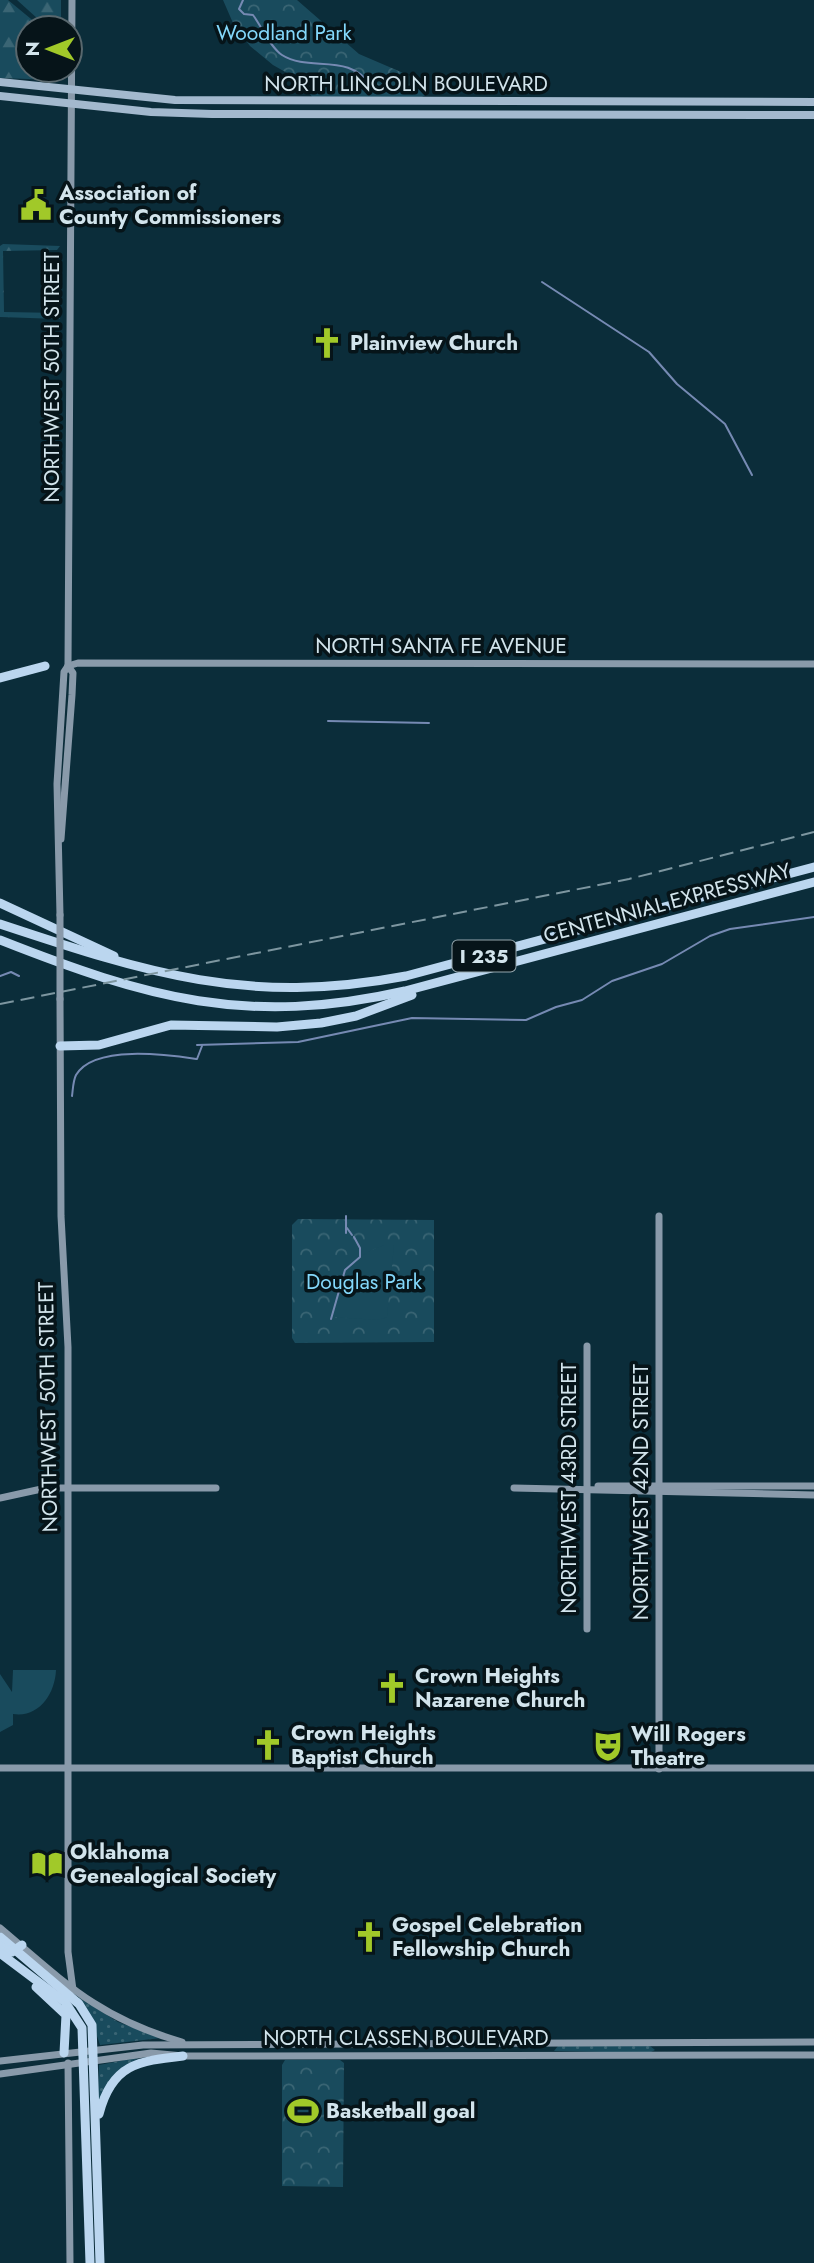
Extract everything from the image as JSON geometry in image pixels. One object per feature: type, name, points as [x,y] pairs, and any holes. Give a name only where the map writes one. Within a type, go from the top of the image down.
[{"type":"highway","points":[[0,678],[45,666]]},
{"type":"highway","name":"CENTENNIAL EXPRESSWAY","points":[[0,924],[148,970],[252,988],[315,988],[365,984],[484,956],[814,867]]},
{"type":"highway","name":"CENTENNIAL EXPRESSWAY","points":[[0,941],[126,986],[208,1004],[249,1007],[347,1003],[466,975],[814,882]]},
{"type":"highway","points":[[2,904],[148,970]]},
{"type":"highway","points":[[60,1042],[99,1045],[171,1026],[277,1027],[335,1021],[356,1016],[466,975]]},
{"type":"highway","points":[[0,1937],[19,1948],[79,2004]]},
{"type":"highway","points":[[13,1939],[31,1976]]},
{"type":"highway","points":[[0,1946],[8,1952],[19,1948]]},
{"type":"highway","points":[[0,1956],[31,1976],[76,2014],[82,2028],[89,2056],[97,2122],[100,2263]]},
{"type":"highway","points":[[0,1956],[64,2011],[64,2053]]},
{"type":"highway","points":[[73,1990],[92,2025],[89,2056],[90,2263]]},
{"type":"highway","points":[[97,2122],[110,2086],[127,2068],[150,2058],[183,2056]]},
{"type":"main road","name":"NORTHWEST 50TH STREET","points":[[72,0],[68,666],[64,673],[57,784],[68,1488],[69,1966],[73,1990]]},
{"type":"main road","name":"NORTH LINCOLN BOULEVARD","points":[[0,82],[173,100],[814,102]]},
{"type":"main road","name":"NORTH LINCOLN BOULEVARD","points":[[0,96],[170,113],[814,115]]},
{"type":"main road","points":[[430,102],[430,115]]},
{"type":"main road","points":[[695,102],[695,115]]},
{"type":"main road","name":"NORTH SANTA FE AVENUE","points":[[68,666],[78,663],[814,664]]},
{"type":"main road","name":"NORTHWEST 42ND STREET","points":[[659,1216],[659,1769]]},
{"type":"main road","name":"NORTHWEST 43RD STREET","points":[[587,1346],[587,1629]]},
{"type":"main road","points":[[514,1488],[658,1484],[814,1486]]},
{"type":"main road","points":[[0,1498],[37,1489],[216,1488]]},
{"type":"main road","points":[[587,1488],[658,1493],[814,1495]]},
{"type":"main road","points":[[0,1768],[814,1768]]},
{"type":"main road","points":[[0,1928],[13,1939]]},
{"type":"main road","points":[[19,1948],[93,2005],[126,2023],[189,2044]]},
{"type":"main road","points":[[55,1975],[66,1976],[69,1966]]},
{"type":"main road","name":"NORTH CLASSEN BOULEVARD","points":[[0,2074],[68,2063],[143,2045],[814,2042]]},
{"type":"main road","name":"NORTH CLASSEN BOULEVARD","points":[[0,2061],[64,2053],[89,2056],[150,2053],[183,2056],[814,2055]]},
{"type":"main road","points":[[68,2063],[70,2263]]},
{"type":"green space","points":[[0,0],[8,0],[25,14],[14,14],[14,78],[0,78]]},
{"type":"green space","points":[[17,0],[61,0],[61,14],[32,14]]},
{"type":"green space","name":"Woodland Park","points":[[223,0],[297,0],[359,54],[422,81],[427,94],[422,97],[312,97],[303,82],[273,65],[250,46],[233,23]]},
{"type":"green space","points":[[0,246],[60,246],[57,250],[3,251],[4,312],[59,313],[60,319],[0,317]]},
{"type":"green space","name":"Douglas Park","points":[[298,1219],[434,1220],[434,1342],[295,1343],[292,1338],[292,1225]]},
{"type":"green space","points":[[384,1245],[394,1245],[387,1317],[379,1320],[332,1317],[346,1272],[360,1257]]},
{"type":"green space","points":[[13,1670],[56,1670],[53,1688],[44,1702],[31,1712],[13,1714],[13,1725],[0,1732],[0,1674],[12,1692]]},
{"type":"green space","points":[[78,1997],[118,2022],[161,2038],[100,2045],[90,2015]]},
{"type":"green space","points":[[558,2046],[650,2046],[655,2050],[649,2053],[554,2051]]},
{"type":"green space","points":[[140,2057],[129,2064],[98,2100],[99,2065]]},
{"type":"green space","points":[[285,2060],[340,2060],[344,2063],[343,2187],[282,2186],[282,2065]]},
{"type":"waterway","points":[[243,0],[239,9],[244,14],[253,15],[282,55],[305,63],[352,69],[363,76],[372,87]]},
{"type":"waterway","points":[[542,282],[649,352],[677,384],[725,424],[752,475]]},
{"type":"waterway","points":[[328,721],[429,723]]},
{"type":"waterway","points":[[197,1045],[298,1042],[412,1018],[526,1020],[556,1007],[582,1000],[612,981],[662,964],[710,936],[730,929],[814,917]]},
{"type":"waterway","points":[[0,976],[11,972],[19,976]]},
{"type":"waterway","points":[[72,1096],[76,1075],[85,1065],[99,1059],[133,1054],[197,1059],[202,1046]]},
{"type":"waterway","points":[[346,1216],[346,1233]]},
{"type":"waterway","points":[[347,1228],[352,1235]]},
{"type":"waterway","points":[[331,1319],[345,1270],[360,1257],[360,1248],[354,1237]]},
{"type":"railway","points":[[0,1004],[629,879],[814,832]]},
{"type":"place","name":"Association of County Commissioners","points":[[36,205]]},
{"type":"place","name":"Plainview Church","points":[[327,343]]},
{"type":"place","name":"Crown Heights Nazarene Church","points":[[392,1688]]},
{"type":"place","name":"Crown Heights Baptist Church","points":[[268,1745]]},
{"type":"place","name":"Will Rogers Theatre","points":[[608,1746]]},
{"type":"place","name":"Oklahoma Genealogical Society","points":[[47,1864]]},
{"type":"place","name":"Gospel Celebration Fellowship Church","points":[[369,1937]]},
{"type":"place","name":"Basketball goal","points":[[303,2111]]}]
